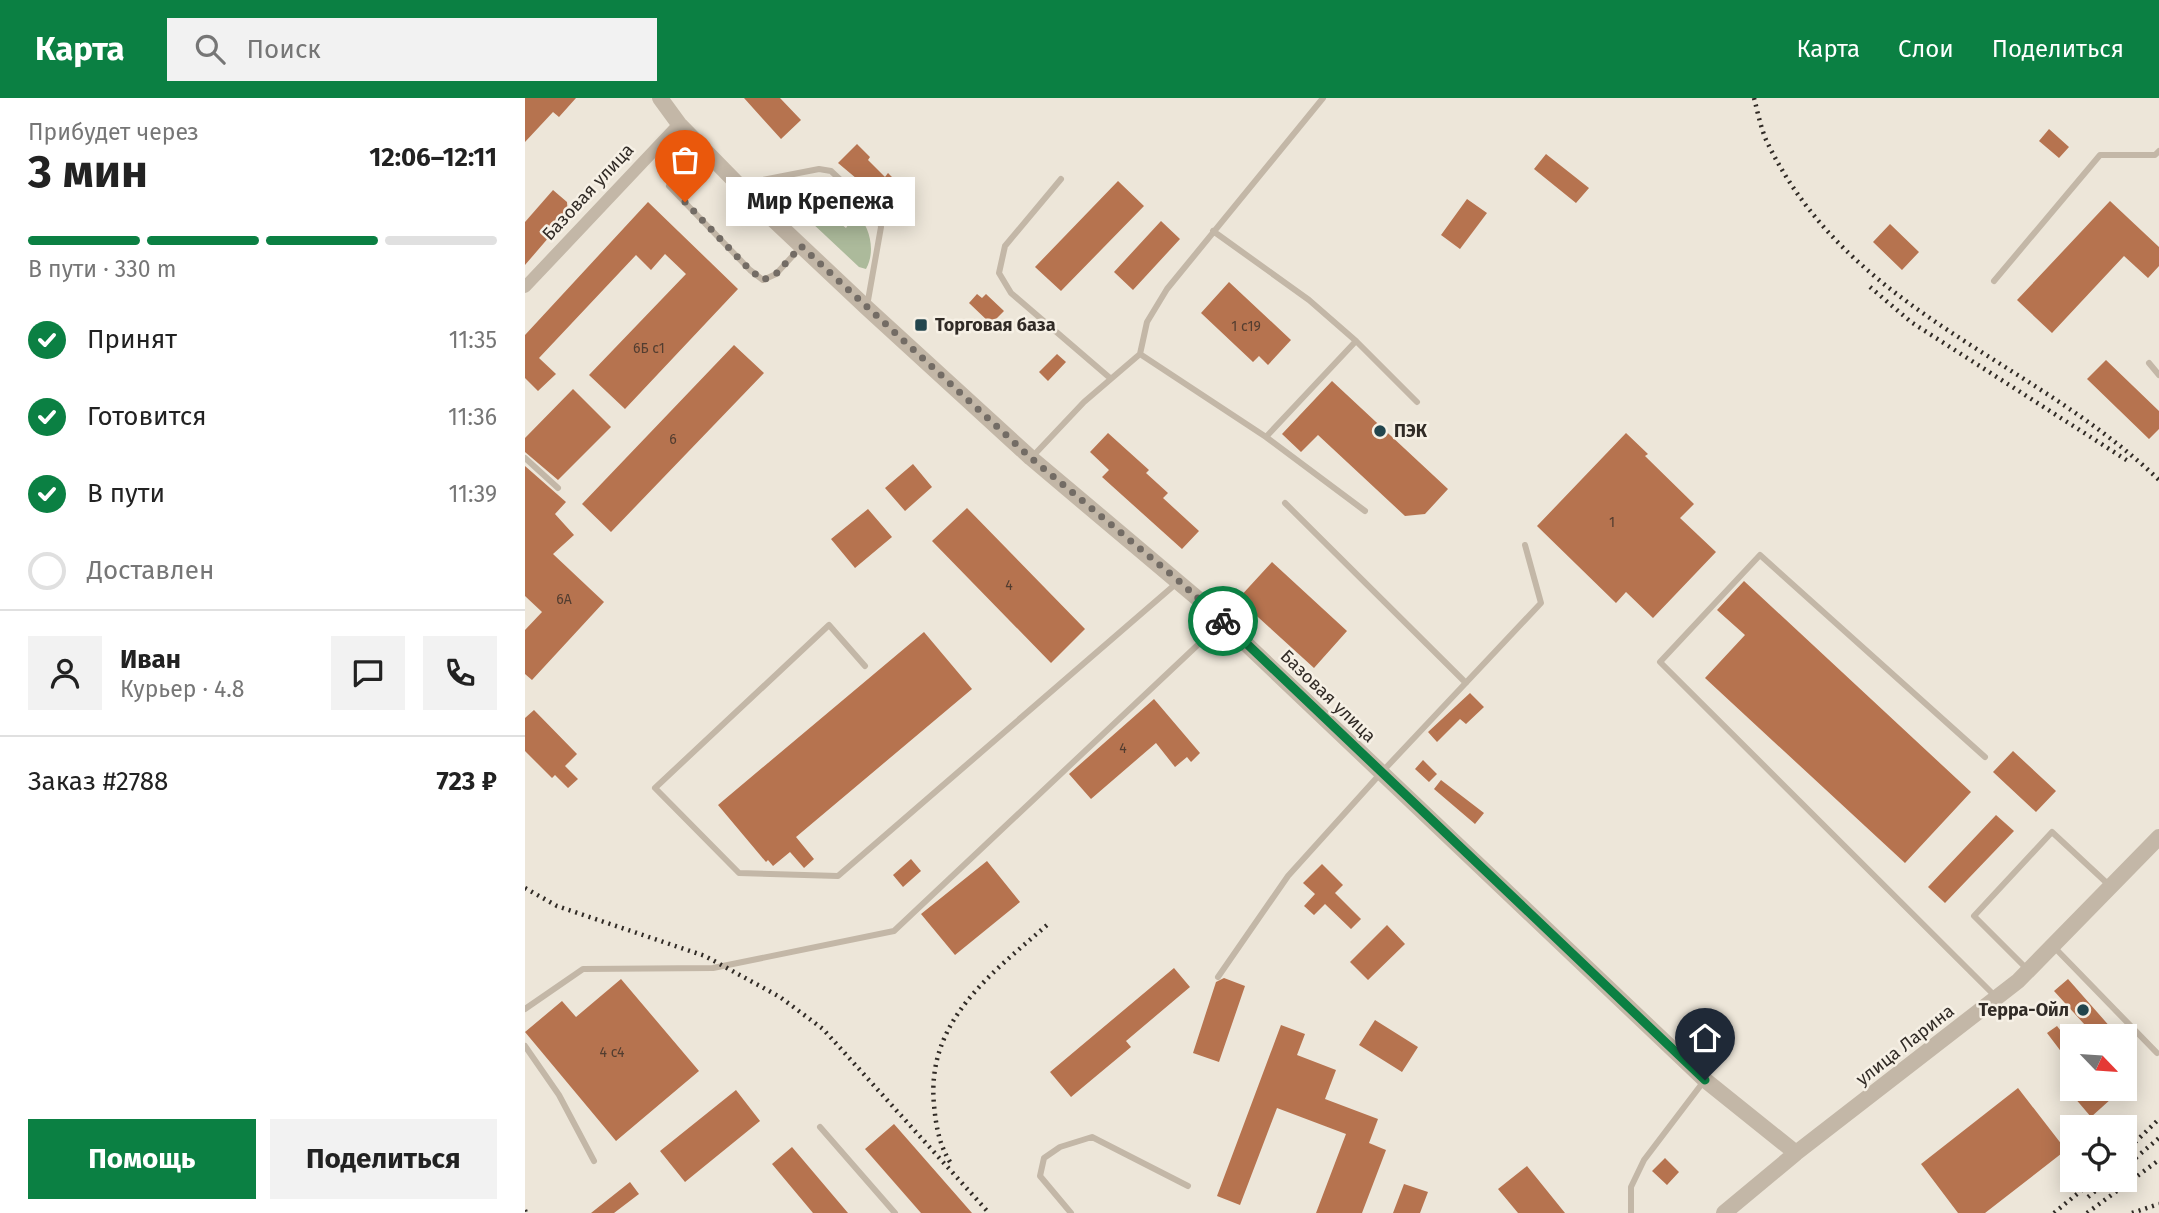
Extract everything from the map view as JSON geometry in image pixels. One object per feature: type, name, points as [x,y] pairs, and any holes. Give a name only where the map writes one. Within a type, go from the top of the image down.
[{"type":"street","name":"Базовая улица","points":[[660,98],[679,124],[739,185],[867,308],[1031,458],[1179,581],[1705,1080],[1796,1153]]},
{"type":"street","name":"Базовая улица","points":[[525,287],[679,124]]},
{"type":"street","name":"улица Ларина","points":[[1724,1213],[1796,1153],[2029,971],[2159,837]]},
{"type":"lane","points":[[1031,458],[1110,378],[1140,354],[1147,322],[1167,289],[1323,98]]},
{"type":"lane","points":[[1994,281],[2100,155],[2155,155],[2159,151]]},
{"type":"lane","points":[[739,185],[819,169],[831,171],[879,216],[881,227],[867,308]]},
{"type":"lane","points":[[1061,179],[1005,246],[999,273],[1011,293],[1110,378]]},
{"type":"lane","points":[[669,186],[750,270],[763,280],[776,274],[801,246]]},
{"type":"lane","points":[[1213,231],[1309,300],[1356,341],[1417,401]]},
{"type":"lane","points":[[1266,437],[1356,341]]},
{"type":"lane","points":[[1140,354],[1266,437],[1365,511]]},
{"type":"lane","points":[[2149,363],[2159,375]]},
{"type":"lane","points":[[525,458],[558,488]]},
{"type":"lane","points":[[1285,503],[1466,682]]},
{"type":"lane","points":[[1219,977],[1288,876],[1541,603],[1525,545]]},
{"type":"lane","points":[[1985,757],[1761,555],[1660,662],[1997,998]]},
{"type":"lane","points":[[865,666],[828,625],[655,788],[739,873],[838,876],[1179,581]]},
{"type":"lane","points":[[525,1009],[583,969],[713,968],[894,931],[1223,622]]},
{"type":"lane","points":[[2029,971],[1973,916],[2052,832],[2110,887]]},
{"type":"lane","points":[[2053,945],[2157,1053]]},
{"type":"lane","points":[[525,1046],[559,1095],[594,1161]]},
{"type":"lane","points":[[1632,1213],[1631,1187],[1644,1160],[1705,1080]]},
{"type":"lane","points":[[820,1127],[895,1213]]},
{"type":"lane","points":[[1071,1213],[1040,1176],[1044,1158],[1060,1147],[1092,1137],[1188,1186]]},
{"type":"green space","points":[[818,179],[855,211],[848,219],[842,215],[837,221],[846,228],[856,213],[865,225],[871,247],[866,269],[859,267],[794,206],[791,198],[798,186]]},
{"type":"building","points":[[525,98],[576,98],[559,117],[553,112],[525,142]]},
{"type":"building","points":[[744,98],[780,98],[801,120],[781,139]]},
{"type":"building","points":[[2049,129],[2069,147],[2059,158],[2039,141]]},
{"type":"building","points":[[857,144],[885,177],[888,173],[900,185],[878,206],[865,193],[869,189],[838,163]]},
{"type":"building","points":[[1546,154],[1589,188],[1576,203],[1534,169]]},
{"type":"building","points":[[1118,181],[1144,206],[1061,291],[1035,267]]},
{"type":"building","points":[[553,190],[567,202],[568,215],[525,265],[525,222]]},
{"type":"building","points":[[1467,199],[1487,213],[1460,249],[1441,235]]},
{"type":"building","points":[[2110,201],[2159,247],[2159,266],[2148,278],[2124,256],[2052,333],[2017,300]]},
{"type":"building","points":[[648,202],[738,289],[625,409],[589,375],[686,274],[665,254],[651,270],[636,255],[539,358],[556,374],[538,391],[525,378],[525,335]]},
{"type":"building","points":[[1161,221],[1180,239],[1133,290],[1114,272]]},
{"type":"building","points":[[1890,224],[1919,252],[1902,270],[1873,242]]},
{"type":"building","points":[[1229,282],[1291,340],[1268,365],[1259,356],[1253,362],[1201,313]]},
{"type":"building","points":[[977,294],[982,298],[986,294],[1004,311],[991,324],[969,303]]},
{"type":"building","points":[[734,345],[764,373],[611,532],[582,504]]},
{"type":"building","points":[[1057,354],[1066,362],[1048,381],[1039,372]]},
{"type":"building","points":[[2106,360],[2159,411],[2159,429],[2149,439],[2087,379]]},
{"type":"building","points":[[1332,381],[1448,489],[1425,514],[1405,516],[1318,435],[1301,452],[1282,434]]},
{"type":"building","points":[[573,389],[611,427],[558,480],[525,452],[525,438]]},
{"type":"building","points":[[1108,433],[1149,470],[1146,473],[1168,493],[1163,498],[1199,531],[1182,549],[1102,477],[1109,470],[1090,452]]},
{"type":"building","points":[[1626,433],[1648,454],[1645,456],[1694,504],[1680,518],[1716,552],[1653,618],[1626,592],[1616,603],[1537,526]]},
{"type":"building","points":[[913,464],[932,487],[905,511],[885,488]]},
{"type":"building","points":[[525,466],[566,502],[555,514],[574,535],[553,554],[604,602],[532,680],[525,674],[525,630],[542,612],[525,596]]},
{"type":"building","points":[[967,508],[1085,629],[1051,663],[932,541]]},
{"type":"building","points":[[868,509],[892,537],[855,568],[831,539]]},
{"type":"building","points":[[1272,562],[1347,631],[1314,668],[1238,599]]},
{"type":"building","points":[[1744,581],[1971,792],[1905,863],[1705,678],[1745,635],[1717,610]]},
{"type":"building","points":[[924,632],[972,689],[796,837],[814,859],[804,868],[790,852],[773,866],[768,860],[766,862],[718,805]]},
{"type":"building","points":[[1470,693],[1484,707],[1466,724],[1460,719],[1437,742],[1428,732]]},
{"type":"building","points":[[1154,699],[1200,753],[1191,762],[1187,757],[1175,767],[1156,743],[1091,799],[1069,774]]},
{"type":"building","points":[[534,710],[577,754],[565,766],[578,779],[568,788],[555,775],[552,778],[525,751],[525,718]]},
{"type":"building","points":[[2013,751],[2056,791],[2036,812],[1993,772]]},
{"type":"building","points":[[1423,760],[1437,774],[1429,782],[1415,769]]},
{"type":"building","points":[[1441,780],[1484,813],[1475,824],[1434,789]]},
{"type":"building","points":[[1996,815],[2014,831],[1945,903],[1928,887]]},
{"type":"building","points":[[911,859],[921,871],[903,887],[893,875]]},
{"type":"building","points":[[987,861],[1020,902],[955,955],[921,914]]},
{"type":"building","points":[[1322,864],[1343,885],[1335,893],[1361,919],[1351,929],[1325,904],[1314,915],[1304,906],[1315,894],[1303,883]]},
{"type":"building","points":[[1387,925],[1405,944],[1368,980],[1350,962]]},
{"type":"building","points":[[1174,968],[1190,987],[1126,1041],[1131,1047],[1071,1097],[1050,1072]]},
{"type":"building","points":[[1224,978],[1245,986],[1219,1062],[1193,1053],[1216,982]]},
{"type":"building","points":[[621,979],[699,1071],[616,1141],[525,1032],[562,1001],[576,1017]]},
{"type":"building","points":[[2068,979],[2108,1024],[2084,1024],[2054,991]]},
{"type":"building","points":[[1375,1020],[1418,1047],[1402,1072],[1359,1045]]},
{"type":"building","points":[[1281,1025],[1305,1034],[1297,1055],[1336,1070],[1325,1099],[1378,1119],[1369,1143],[1386,1150],[1362,1213],[1316,1213],[1346,1134],[1277,1108],[1240,1205],[1217,1196]]},
{"type":"building","points":[[2057,1026],[2060,1030],[2060,1050],[2047,1033]]},
{"type":"building","points":[[2018,1088],[2060,1142],[2060,1155],[1985,1213],[1958,1213],[1921,1164]]},
{"type":"building","points":[[736,1090],[760,1121],[685,1182],[660,1151]]},
{"type":"building","points":[[2077,1101],[2109,1101],[2093,1115],[2089,1115]]},
{"type":"building","points":[[894,1124],[972,1213],[921,1213],[865,1149]]},
{"type":"building","points":[[792,1147],[848,1213],[813,1213],[772,1164]]},
{"type":"building","points":[[1665,1158],[1679,1172],[1667,1185],[1652,1171]]},
{"type":"building","points":[[1527,1166],[1565,1213],[1518,1213],[1498,1189]]},
{"type":"building","points":[[630,1182],[639,1194],[614,1213],[591,1213]]},
{"type":"building","points":[[1404,1184],[1428,1192],[1420,1213],[1393,1213]]},
{"type":"railway","points":[[1754,98],[1768,144],[1803,202],[1846,251],[1895,292],[1947,330],[2109,437],[2159,480]]},
{"type":"railway","points":[[1870,287],[1911,322],[2128,461]]},
{"type":"railway","points":[[525,888],[557,906],[705,956],[780,997],[823,1029],[989,1213]]},
{"type":"railway","points":[[950,1162],[939,1135],[934,1105],[934,1075],[940,1048],[951,1024],[966,1002],[1004,962],[1047,925]]},
{"type":"railway","points":[[2137,1140],[2159,1119]]},
{"type":"railway","points":[[2137,1157],[2159,1138]]},
{"type":"railway","points":[[2087,1213],[2159,1160]]},
{"type":"railway","points":[[2054,1213],[2079,1192]]},
{"type":"railway","points":[[2088,1197],[2094,1192]]},
{"type":"railway","points":[[2132,1213],[2159,1204]]},
{"type":"way so far","points":[[685,202],[750,270],[763,280],[776,274],[801,246],[1031,458],[1223,621]]},
{"type":"place","name":"Мир Крепежа","points":[[685,202]]},
{"type":"place","name":"Торговая база","points":[[921,325]]},
{"type":"place","name":"ПЭК","points":[[1380,431]]},
{"type":"place","name":"Терра-Ойл","points":[[2083,1010]]},
{"type":"route","points":[[1223,621],[1705,1080]]}]
